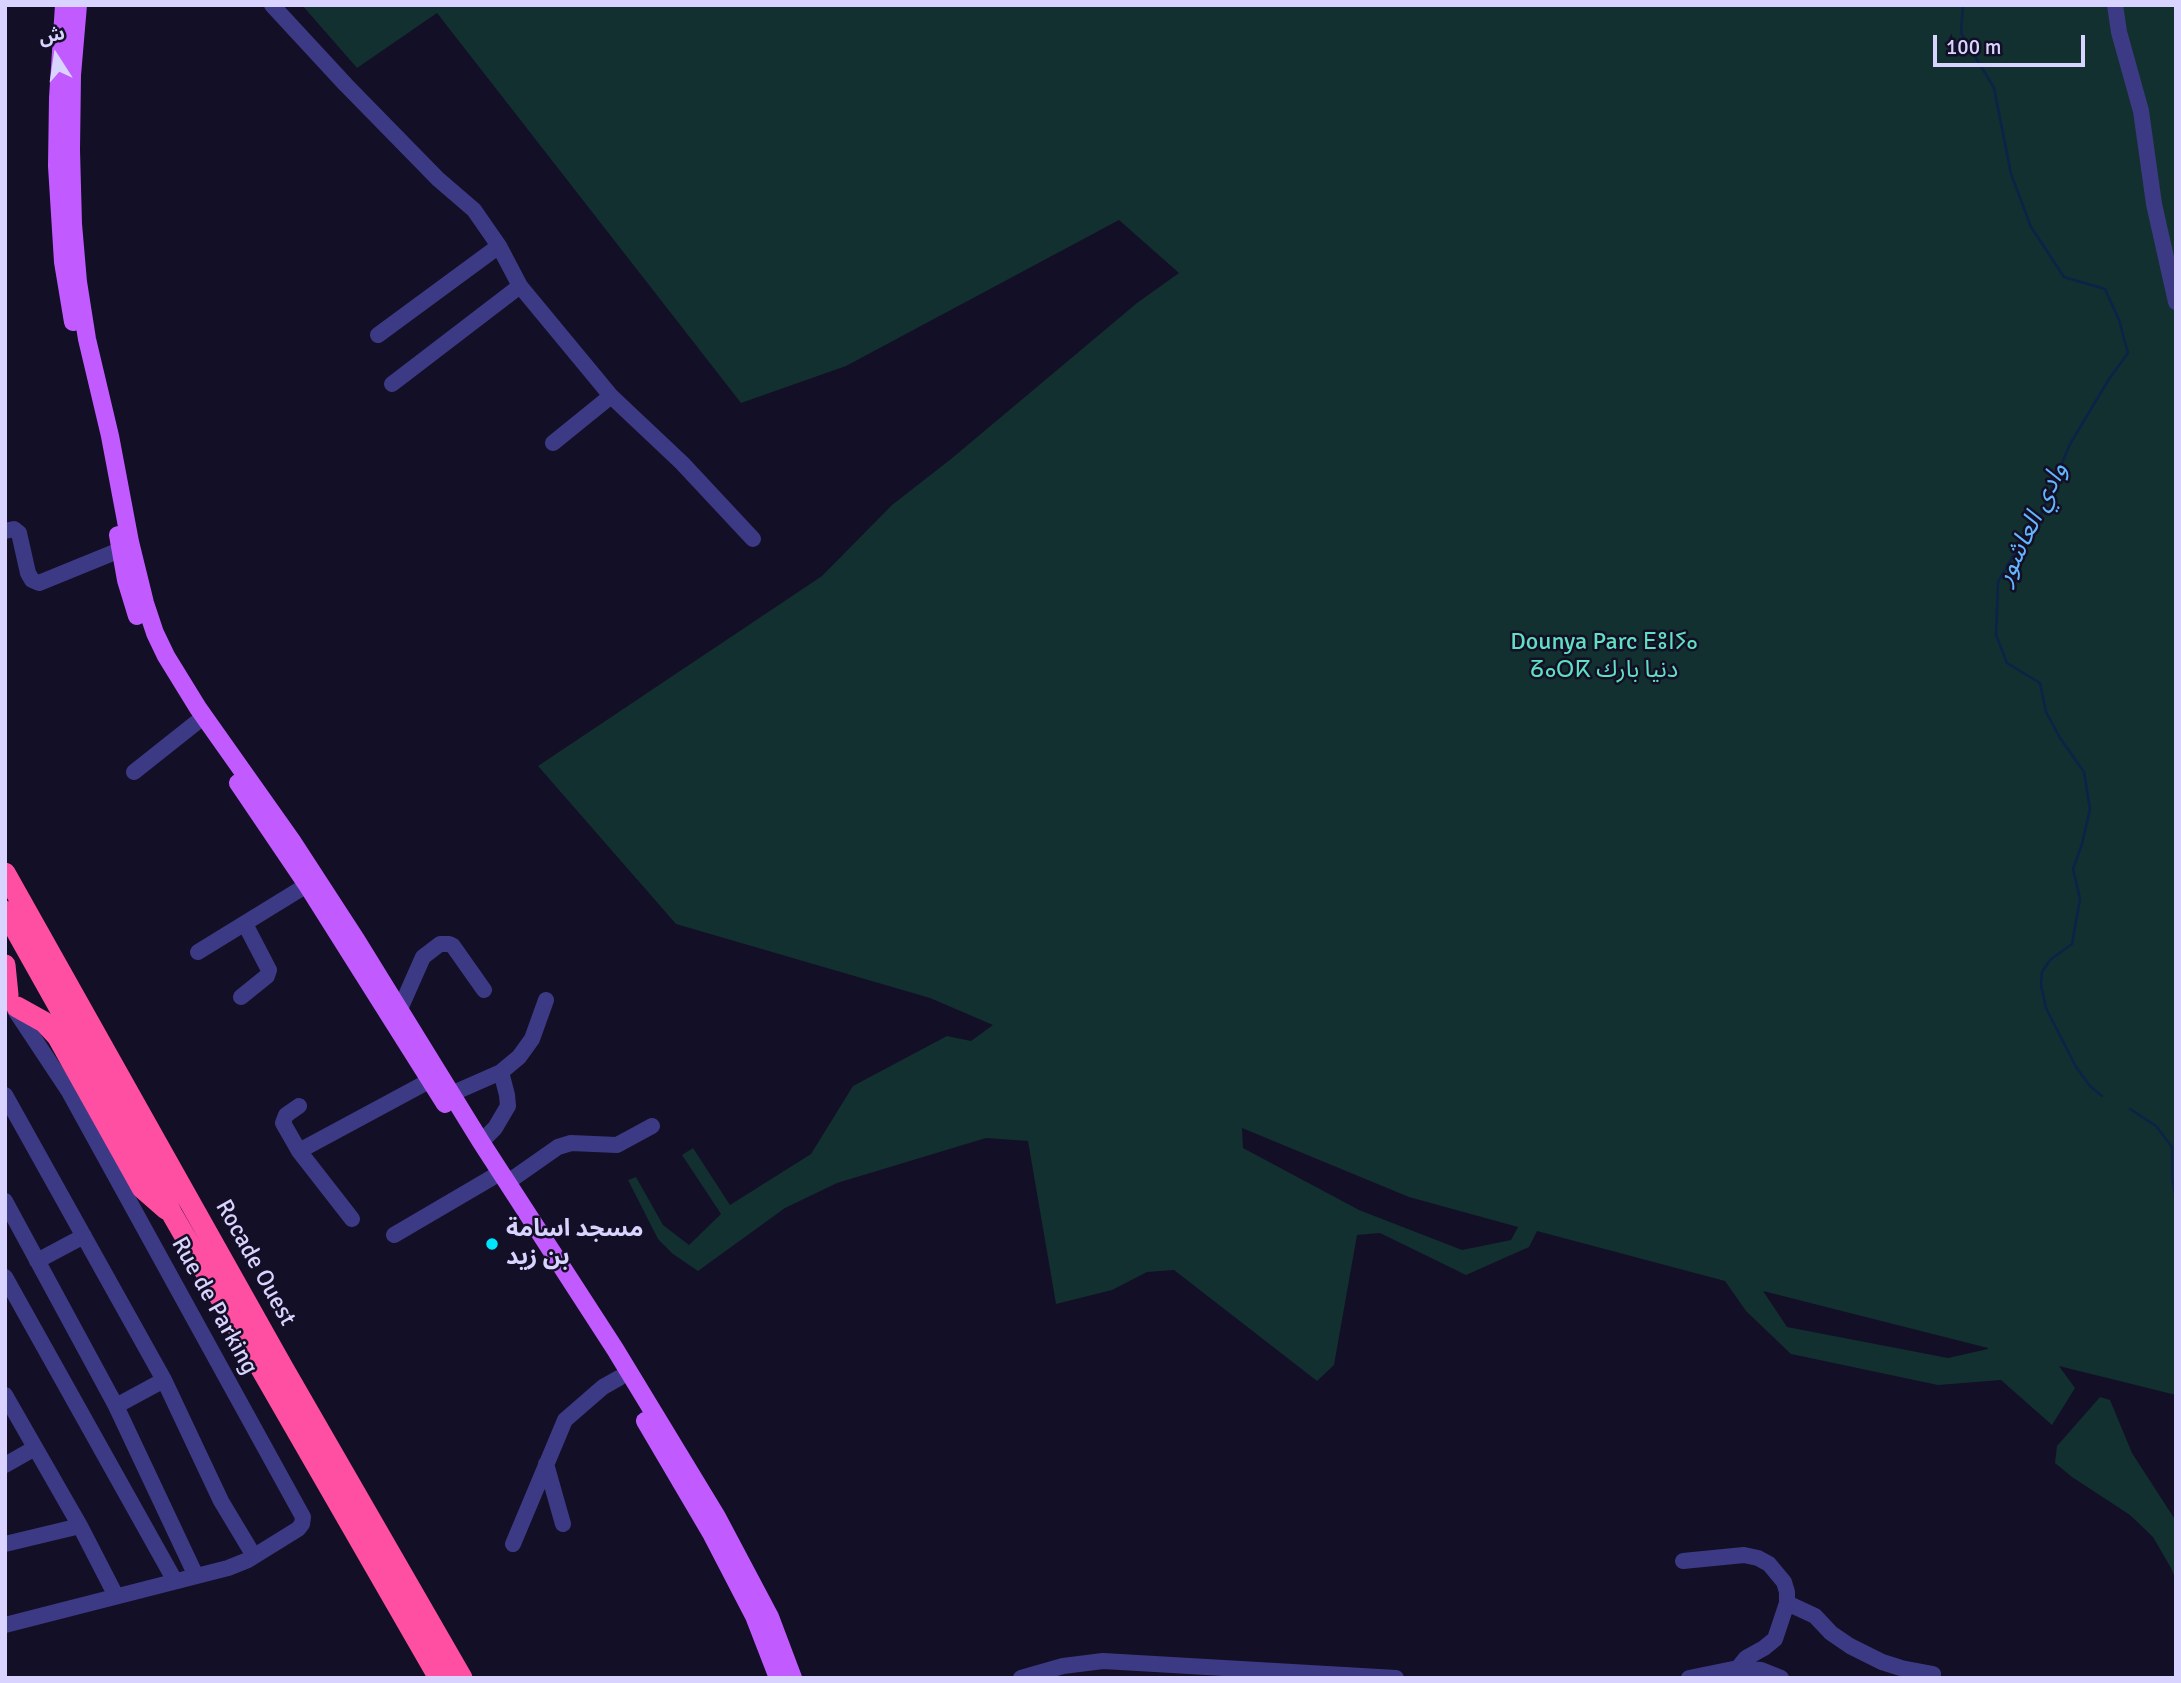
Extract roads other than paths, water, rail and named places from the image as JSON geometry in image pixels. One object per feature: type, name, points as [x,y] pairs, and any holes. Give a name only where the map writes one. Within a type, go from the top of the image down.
[{"type":"highway","name":"Rocade Ouest","points":[[5,873],[282,1366],[462,1678]]},
{"type":"highway","name":"Rocade Ouest","points":[[5,911],[147,1164],[172,1214],[439,1678]]},
{"type":"highway","points":[[5,965],[10,1004],[38,1018],[57,1036],[142,1188],[172,1214]]},
{"type":"main road","points":[[64,5],[57,132],[57,189],[67,292],[120,550],[132,602],[147,639],[163,671],[307,885],[429,1081],[615,1349],[717,1517],[770,1617],[793,1678]]},
{"type":"main road","points":[[78,5],[72,75],[71,149],[78,282],[87,339],[149,618],[166,656],[193,700],[292,841],[400,1009],[481,1142],[500,1180]]},
{"type":"main road","points":[[518,1207],[712,1535],[754,1616],[778,1678]]},
{"type":"street","points":[[272,5],[438,179],[474,210],[499,246],[520,286],[611,397],[682,463],[753,539]]},
{"type":"street","points":[[2115,5],[2119,32],[2141,111],[2154,204],[2176,302]]},
{"type":"street","points":[[379,335],[499,246]]},
{"type":"street","points":[[392,384],[520,286]]},
{"type":"street","points":[[553,443],[611,397]]},
{"type":"street","points":[[5,531],[14,530],[19,533],[28,573],[32,580],[39,583],[120,550]]},
{"type":"street","points":[[134,772],[197,722]]},
{"type":"street","points":[[198,952],[307,885]]},
{"type":"street","points":[[241,997],[267,976],[269,970],[246,924]]},
{"type":"street","points":[[400,1009],[423,957],[440,944],[450,944],[453,947],[484,990]]},
{"type":"street","points":[[451,1094],[501,1072],[519,1057],[532,1039],[546,1000]]},
{"type":"street","name":"Rue de Parking","points":[[5,1625],[228,1568],[254,1556],[298,1529],[303,1521],[302,1514],[68,1090],[10,1004]]},
{"type":"street","points":[[481,1142],[495,1128],[508,1106],[501,1072]]},
{"type":"street","points":[[299,1151],[429,1081]]},
{"type":"street","points":[[5,1095],[164,1380],[221,1501],[254,1556]]},
{"type":"street","points":[[299,1106],[286,1115],[283,1121],[299,1151],[352,1219]]},
{"type":"street","points":[[394,1235],[558,1147],[571,1143],[618,1145],[652,1126]]},
{"type":"street","points":[[5,1201],[116,1406],[195,1576]]},
{"type":"street","points":[[37,1261],[84,1236]]},
{"type":"street","points":[[5,1278],[175,1581]]},
{"type":"street","points":[[513,1545],[565,1420],[603,1387],[619,1378]]},
{"type":"street","points":[[116,1406],[164,1380]]},
{"type":"street","points":[[5,1395],[80,1525],[116,1596]]},
{"type":"street","points":[[5,1465],[35,1448]]},
{"type":"street","points":[[546,1464],[563,1524]]},
{"type":"street","points":[[5,1544],[80,1525]]},
{"type":"street","points":[[1683,1561],[1744,1555],[1769,1564],[1784,1582],[1787,1603],[1778,1632],[1771,1644],[1746,1658],[1738,1668]]},
{"type":"street","points":[[1787,1603],[1815,1616],[1831,1633],[1850,1646],[1891,1665],[1933,1674]]},
{"type":"street","points":[[1021,1678],[1063,1666],[1103,1661],[1396,1678]]},
{"type":"street","points":[[1689,1678],[1738,1668],[1761,1670],[1782,1678]]},
{"type":"waterway","name":"وادي العاشور","points":[[1963,5],[1961,33],[1994,88],[2011,174],[2031,227],[2064,277],[2105,289],[2119,320],[2128,353],[2070,444],[2041,514],[1998,582],[1996,635],[2007,663],[2040,683],[2046,712],[2084,772],[2090,809],[2073,869],[2080,899],[2072,944],[2050,960],[2042,972],[2041,985],[2046,1008],[2076,1067],[2090,1086],[2102,1096]]},
{"type":"waterway","points":[[2130,1109],[2156,1126],[2172,1147],[2172,1179],[2176,1199]]},
{"type":"place","name":"مسجد اسامة بن زيد","points":[[492,1244]]},
{"type":"park label","name":"Dounya Parc ⴹⵓⵏⵢⴰ ⵒⴰⵔⴽ دنيا بارك","points":[[1604,657]]}]
